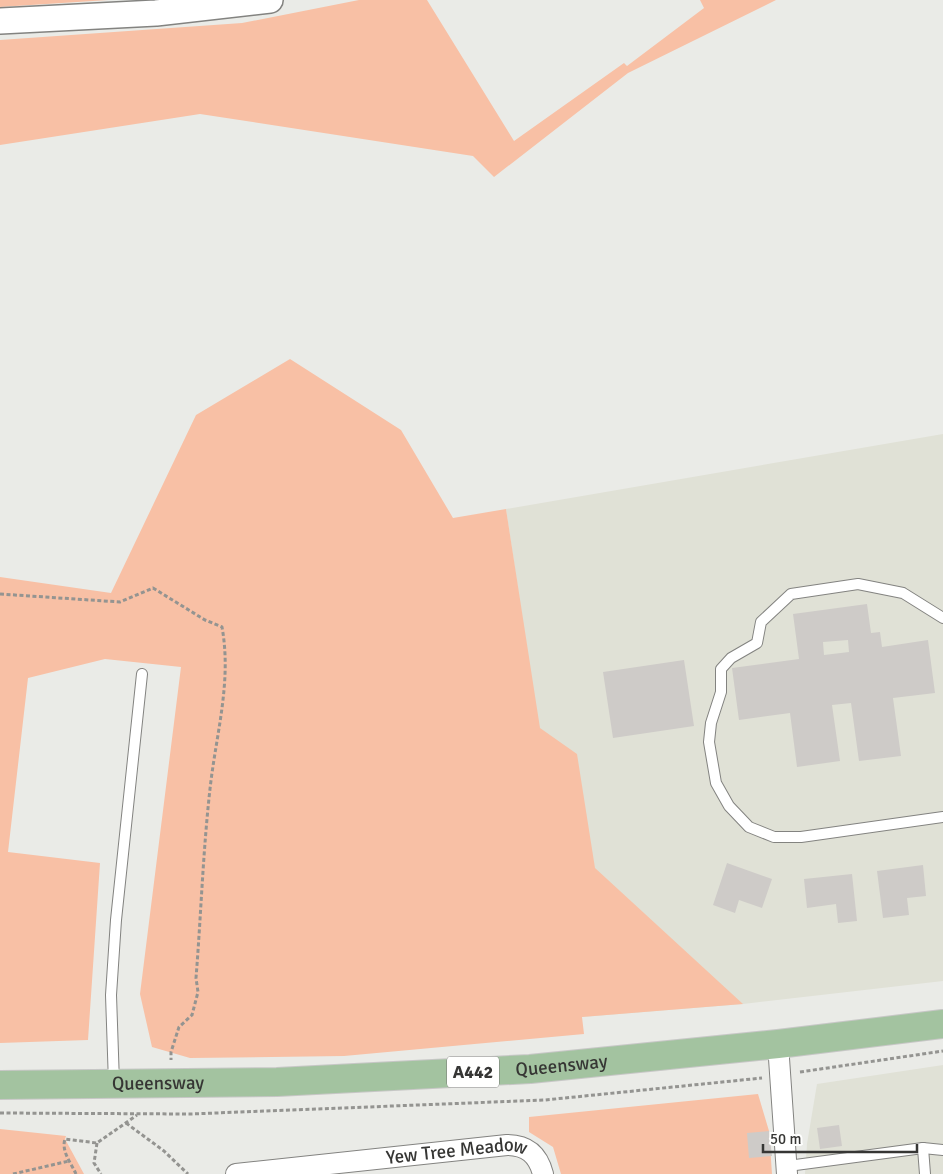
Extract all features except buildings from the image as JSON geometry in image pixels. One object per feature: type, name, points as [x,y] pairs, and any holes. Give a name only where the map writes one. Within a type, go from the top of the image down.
[{"type":"main road","name":"Queensway","points":[[0,1085],[278,1082],[530,1069],[778,1044],[943,1024]]},
{"type":"street","points":[[0,21],[156,13],[270,0]]},
{"type":"street","points":[[778,1044],[787,1170]]},
{"type":"street","name":"Yew Tree Meadow","points":[[236,1174],[370,1166],[517,1145],[535,1155],[543,1174]]},
{"type":"lane","points":[[943,618],[903,593],[858,584],[791,594],[761,622],[757,643],[731,658],[721,669],[722,692],[711,723],[709,742],[716,783],[729,806],[749,827],[774,837],[801,837],[943,817]]},
{"type":"lane","points":[[114,1084],[111,995],[116,920],[142,674]]},
{"type":"lane","points":[[923,1148],[925,1174]]},
{"type":"lane","points":[[787,1170],[923,1148],[943,1150]]},
{"type":"path","points":[[0,594],[120,602],[153,588],[205,620],[222,627],[226,651],[224,685],[221,726],[210,786],[206,829],[196,978],[198,992],[192,1015],[179,1027],[170,1052],[171,1083]]},
{"type":"path","points":[[76,1174],[69,1161],[64,1145],[65,1139],[97,1143],[139,1114]]},
{"type":"path","points":[[126,1122],[164,1151],[188,1174]]},
{"type":"path","points":[[97,1143],[94,1163],[101,1174]]},
{"type":"path","points":[[13,1174],[69,1161]]},
{"type":"shaded area","points":[[0,0],[108,0],[0,7]]},
{"type":"shaded area","points":[[359,0],[427,0],[514,141],[624,63],[627,66],[704,8],[700,0],[776,0],[628,73],[494,177],[473,156],[200,114],[0,145],[0,40],[242,23]]},
{"type":"shaded area","points":[[290,359],[401,430],[453,518],[506,509],[540,728],[577,754],[595,868],[743,1004],[582,1017],[584,1034],[344,1056],[190,1058],[152,1047],[140,994],[181,667],[105,659],[28,678],[8,852],[100,863],[88,1040],[0,1043],[0,577],[111,593],[196,415]]},
{"type":"shaded area","points":[[943,434],[943,981],[743,1004],[582,1017],[506,509]]},
{"type":"shaded area","points":[[943,1065],[943,1174],[805,1174],[807,1144],[817,1084]]},
{"type":"shaded area","points":[[758,1094],[769,1131],[772,1174],[561,1174],[553,1147],[529,1132],[529,1117]]},
{"type":"shaded area","points":[[0,1129],[66,1136],[65,1139],[84,1174],[0,1174]]}]
